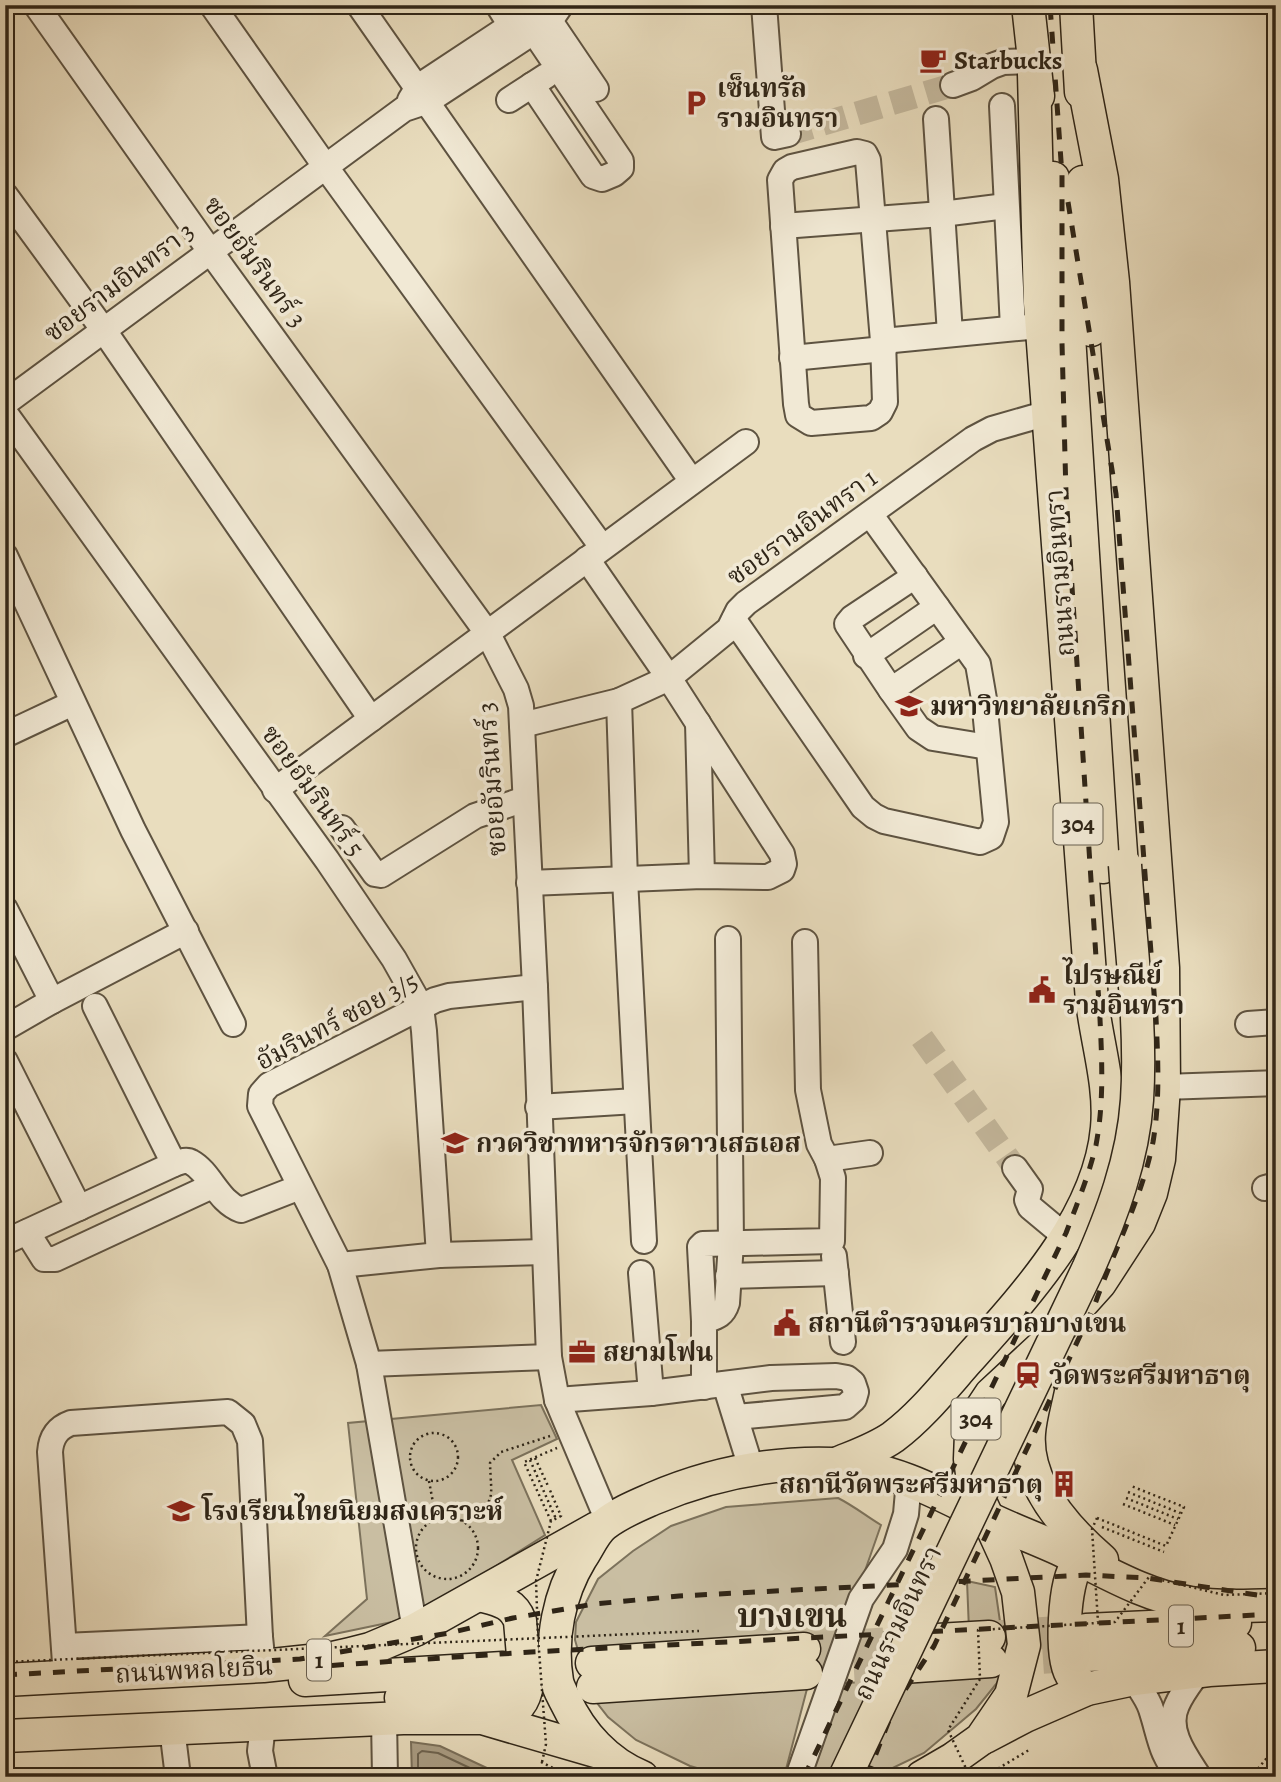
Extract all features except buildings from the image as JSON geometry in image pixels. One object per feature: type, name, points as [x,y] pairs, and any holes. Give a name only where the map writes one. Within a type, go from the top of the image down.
[{"type":"main road","name":"ถนนรามอินทรา","points":[[845,1777],[1088,1269],[1119,1190],[1130,1149],[1137,1102],[1139,1059],[1114,866],[1058,206],[1033,68],[1028,5]]},
{"type":"main road","name":"ถนนรามอินทรา","points":[[824,1777],[1060,1286],[1100,1186],[1112,1139],[1118,1062],[1114,866],[1087,270],[1081,70],[1076,5]]},
{"type":"main road","name":"ถนนรามอินทรา","points":[[835,1464],[891,1438],[924,1409],[1036,1280],[1081,1213],[1095,1180],[1107,1128],[1108,1105],[1091,1001],[1048,413],[1027,327],[1033,68]]},
{"type":"main road","name":"ถนนรามอินทรา","points":[[981,1740],[1011,1695],[1024,1645],[1018,1592],[1006,1558],[974,1488],[970,1460],[971,1434],[979,1412],[991,1394],[1046,1343],[1105,1275],[1139,1223],[1152,1193],[1159,1159],[1164,1087],[1163,968],[1113,282],[1101,179],[1081,70]]},
{"type":"main road","points":[[1063,1241],[1066,1266],[1077,1276],[1087,1280],[1105,1275]]},
{"type":"main road","points":[[1046,1343],[1029,1435],[1035,1479],[1067,1526],[1090,1550],[1132,1584]]},
{"type":"main road","points":[[835,1464],[875,1470],[909,1480],[947,1495],[988,1518]]},
{"type":"main road","name":"ถนนพหลโยธิน","points":[[5,1680],[66,1677],[262,1651],[339,1657],[370,1649],[415,1630],[605,1524],[674,1490],[751,1468],[835,1464]]},
{"type":"main road","name":"1","points":[[988,1518],[1132,1584],[1188,1603],[1218,1606],[1276,1605]]},
{"type":"main road","points":[[605,1524],[573,1572],[565,1592],[557,1619],[557,1683],[584,1734],[603,1753],[637,1776]]},
{"type":"main road","points":[[1087,1689],[1071,1674],[1066,1660],[1066,1598],[1071,1572],[1077,1564],[1088,1563]]},
{"type":"main road","points":[[5,1736],[384,1719],[482,1718],[507,1714],[524,1700],[526,1690],[520,1620],[517,1611],[508,1603],[480,1595]]},
{"type":"main road","name":"1","points":[[1090,1636],[1276,1621]]},
{"type":"main road","name":"1","points":[[1090,1636],[1276,1646]]},
{"type":"main road","points":[[903,1655],[990,1649]]},
{"type":"main road","points":[[593,1675],[805,1661]]},
{"type":"main road","name":"1","points":[[981,1740],[1025,1716],[1087,1689],[1134,1679],[1276,1666]]},
{"type":"main road","name":"ถนนพหลโยธิน","points":[[5,1698],[504,1681],[5,1718]]},
{"type":"main road","points":[[482,1718],[603,1753]]},
{"type":"main road","points":[[922,1777],[981,1740]]},
{"type":"street","name":"ซอยอัมรินทร์ 3","points":[[36,5],[210,251],[488,634],[516,689],[521,706],[535,987],[549,1357],[556,1400],[605,1524]]},
{"type":"street","points":[[212,5],[594,553],[669,678],[782,854],[784,863],[782,870],[768,877],[702,876],[529,883]]},
{"type":"street","points":[[359,5],[691,480]]},
{"type":"street","points":[[764,5],[781,135]]},
{"type":"street","name":"ซอยรามอินทรา 3","points":[[5,403],[105,332],[423,94],[533,19]]},
{"type":"street","points":[[532,85],[593,176],[602,179],[621,168],[621,161],[558,68],[533,19]]},
{"type":"street","points":[[533,19],[596,89]]},
{"type":"street","points":[[953,85],[1003,62],[1033,68]]},
{"type":"street","points":[[509,100],[558,68]]},
{"type":"street","points":[[792,358],[950,334],[1027,327],[1006,206],[1002,106]]},
{"type":"street","points":[[936,119],[950,334]]},
{"type":"street","points":[[857,152],[865,154],[868,160],[874,219],[885,402],[880,412],[871,418],[811,423],[798,415],[796,404],[780,180],[785,171],[792,167],[857,152]]},
{"type":"street","points":[[5,195],[105,332],[371,719]]},
{"type":"street","points":[[783,226],[942,214],[1006,206]]},
{"type":"street","name":"ซอยอัมรินทร์ 5","points":[[5,413],[327,860],[394,959],[421,1007],[439,1255]]},
{"type":"street","name":"ซอยรามอินทรา 1","points":[[522,725],[620,701],[669,678],[722,636],[746,603],[973,439],[992,429],[1048,413]]},
{"type":"street","points":[[275,790],[488,634],[691,480],[746,442]]},
{"type":"street","points":[[734,620],[856,796],[873,816],[884,821],[980,842],[991,837],[996,821],[978,664],[870,514]]},
{"type":"street","points":[[5,556],[133,830],[233,1024]]},
{"type":"street","points":[[915,576],[847,624],[866,656],[918,727],[933,738],[988,747]]},
{"type":"street","points":[[866,656],[937,607]]},
{"type":"street","points":[[891,690],[962,642]]},
{"type":"street","points":[[620,701],[625,880],[645,1241]]},
{"type":"street","points":[[5,735],[73,703]]},
{"type":"street","points":[[698,723],[702,876]]},
{"type":"street","points":[[342,828],[375,874],[381,875],[475,816],[525,800]]},
{"type":"street","points":[[5,909],[52,1001]]},
{"type":"street","points":[[5,1028],[186,931]]},
{"type":"street","points":[[704,1321],[719,1317],[725,1311],[731,1243],[728,939]]},
{"type":"street","points":[[805,942],[808,1090],[820,1144],[832,1178],[832,1241],[843,1342]]},
{"type":"street","name":"อัมรินทร์ ซอย 3/5","points":[[300,1188],[260,1106],[261,1094],[269,1085],[421,1007],[449,996],[535,987]]},
{"type":"street","points":[[95,1006],[174,1164]]},
{"type":"street","points":[[1248,1024],[1276,1022]]},
{"type":"street","points":[[5,1061],[79,1208]]},
{"type":"street","points":[[1164,1087],[1276,1083]]},
{"type":"street","points":[[538,1107],[636,1101]]},
{"type":"street","points":[[827,1158],[870,1153]]},
{"type":"street","points":[[212,1186],[55,1259],[44,1259],[16,1237],[174,1164],[190,1162],[231,1206],[241,1210],[300,1188],[340,1265],[369,1364],[415,1630]]},
{"type":"street","points":[[1015,1168],[1030,1189],[1027,1200],[1030,1207],[1063,1241]]},
{"type":"street","points":[[751,1468],[736,1418],[714,1385],[704,1321],[700,1247],[705,1243],[832,1241]]},
{"type":"street","points":[[340,1265],[439,1255],[544,1252]]},
{"type":"street","points":[[641,1273],[651,1392]]},
{"type":"street","points":[[728,1276],[836,1273]]},
{"type":"street","points":[[369,1364],[549,1357]]},
{"type":"street","points":[[556,1400],[771,1378],[836,1376],[853,1383],[856,1392],[854,1399],[845,1407],[736,1418]]},
{"type":"street","points":[[64,1646],[262,1651],[250,1441],[243,1424],[228,1412],[71,1423],[54,1435],[50,1452],[66,1677]]},
{"type":"street","points":[[798,1777],[861,1599],[895,1549],[906,1514],[909,1480]]},
{"type":"street","points":[[1198,1672],[1177,1704],[1174,1728],[1179,1745],[1199,1777]]},
{"type":"street","points":[[1134,1679],[1151,1707],[1160,1746],[1171,1767],[1180,1777]]},
{"type":"street","points":[[384,1719],[386,1777]]},
{"type":"street","points":[[263,1725],[260,1751],[265,1777]]},
{"type":"street","points":[[172,1728],[178,1777]]},
{"type":"path","points":[[429,1433],[444,1435],[456,1445],[456,1468],[444,1479],[428,1480],[421,1477],[412,1464],[412,1448],[422,1436],[429,1433]]},
{"type":"path","points":[[570,1435],[536,1458],[524,1462],[551,1521],[536,1581],[546,1744],[542,1762],[571,1777]]},
{"type":"path","points":[[462,1521],[489,1504],[492,1493],[490,1463],[501,1452],[570,1435]]},
{"type":"path","points":[[536,1458],[561,1516],[551,1521]]},
{"type":"path","points":[[530,1460],[556,1519]]},
{"type":"path","points":[[428,1480],[436,1519]]},
{"type":"path","points":[[1090,1636],[1092,1529],[1097,1518],[1166,1546],[1184,1507],[1131,1486]]},
{"type":"path","points":[[1128,1492],[1181,1514]]},
{"type":"path","points":[[1126,1498],[1178,1520]]},
{"type":"path","points":[[1123,1504],[1175,1525]]},
{"type":"path","points":[[446,1517],[462,1521],[477,1539],[476,1559],[462,1575],[452,1578],[432,1575],[424,1568],[416,1550],[421,1531],[436,1519],[446,1517]]},
{"type":"path","points":[[1095,1524],[1164,1552]]},
{"type":"path","points":[[970,1777],[947,1730],[980,1679],[978,1630],[1090,1636],[1115,1622],[1149,1577],[1224,1595],[1276,1593]]},
{"type":"path","points":[[5,1661],[699,1631]]},
{"type":"path","points":[[1251,1777],[1276,1747]]},
{"type":"path","points":[[984,1777],[1029,1750]]},
{"type":"shaded area","points":[[541,1405],[557,1439],[512,1460],[545,1535],[416,1617],[325,1636],[367,1599],[348,1423]]},
{"type":"shaded area","points":[[838,1498],[881,1525],[840,1642],[579,1654],[575,1640],[576,1622],[598,1579],[671,1526],[726,1507]]},
{"type":"shaded area","points":[[967,1581],[995,1587],[1004,1649],[1001,1678],[976,1709],[924,1753],[874,1777],[809,1777],[843,1683],[991,1677],[993,1634],[969,1630]]},
{"type":"shaded area","points":[[808,1685],[784,1777],[728,1777],[690,1766],[636,1740],[608,1717],[594,1699]]},
{"type":"water","points":[[411,1742],[440,1746],[506,1777],[412,1777]]},
{"type":"tunnel","points":[[788,134],[953,85]]},
{"type":"tunnel","points":[[922,1038],[1015,1168]]},
{"type":"tunnel","points":[[989,1637],[1086,1630]]},
{"type":"tunnel","points":[[804,1649],[903,1642]]},
{"type":"tunnel","points":[[995,1661],[1087,1655]]},
{"type":"tunnel","points":[[806,1673],[902,1667]]},
{"type":"railway","points":[[804,1777],[1066,1233],[1090,1167],[1099,1129],[1101,1035],[1066,494],[1062,343],[1062,175],[1050,5]]},
{"type":"railway","points":[[867,1777],[895,1705],[934,1646],[1095,1304],[1142,1183],[1155,1127],[1158,1080],[1156,1018],[1116,494],[1068,202]]},
{"type":"railway","points":[[5,1675],[300,1659],[594,1604],[679,1596],[1086,1575],[1147,1578],[1276,1598]]},
{"type":"railway","points":[[308,1667],[531,1652],[1276,1614]]},
{"type":"place","name":"Starbucks","points":[[933,60]]},
{"type":"place","name":"เซ็นทรัล รามอินทรา","points":[[696,103]]},
{"type":"place","name":"มหาวิทยาลัยเกริก","points":[[909,706]]},
{"type":"place","name":"ไปรษณีย์ รามอินทรา","points":[[1042,990]]},
{"type":"place","name":"กวดวิชาทหารจักรดาวเสธเอส","points":[[455,1143]]},
{"type":"place","name":"สถานีตำรวจนครบาลบางเขน","points":[[787,1323]]},
{"type":"place","name":"สยามโฟน","points":[[582,1352]]},
{"type":"place","name":"วัดพระศรีมหาธาตุ","points":[[1028,1375]]},
{"type":"place","name":"สถานีวัดพระศรีมหาธาตุ","points":[[1064,1484]]},
{"type":"place","name":"โรงเรียนไทยนิยมสงเคราะห์","points":[[181,1511]]},
{"type":"district","name":"บางเขน","points":[[792,1615]]}]
